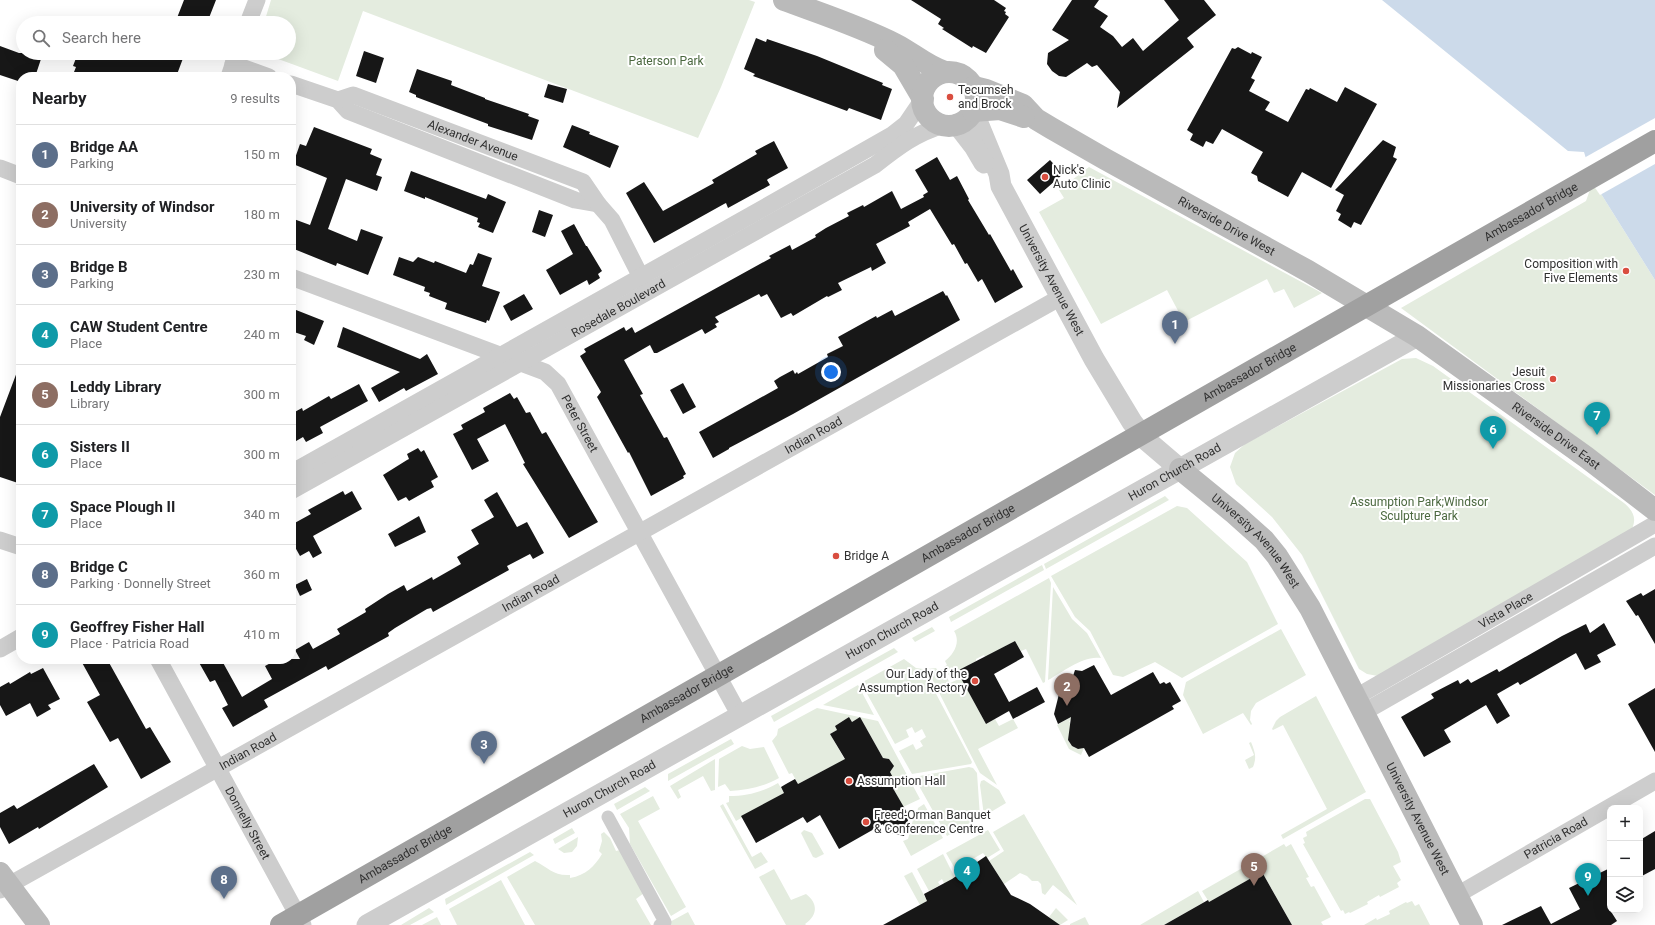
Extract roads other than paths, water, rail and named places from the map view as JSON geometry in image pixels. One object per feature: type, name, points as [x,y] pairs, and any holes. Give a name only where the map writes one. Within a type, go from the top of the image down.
[{"type":"highway","name":"Ambassador Bridge","points":[[281,925],[1655,141]]},
{"type":"main road","points":[[784,0],[853,25],[897,45],[924,63],[945,72],[961,75],[971,82],[974,87],[976,102],[958,120],[936,122],[929,116],[924,108],[923,98],[929,81],[945,72]]},
{"type":"main road","points":[[853,25],[903,65],[923,98]]},
{"type":"main road","name":"Riverside Drive West","points":[[974,87],[992,92],[1023,105],[1036,119],[1105,159],[1308,271],[1417,336]]},
{"type":"main road","name":"Riverside Drive West","points":[[958,120],[1000,109],[1022,117],[1036,119]]},
{"type":"main road","name":"Riverside Drive East","points":[[1417,336],[1586,457],[1655,510]]},
{"type":"main road","name":"University Avenue West","points":[[1180,469],[1250,527],[1277,556],[1310,608],[1472,925]]},
{"type":"main road","points":[[3,882],[39,925]]},
{"type":"street","points":[[251,16],[257,0]]},
{"type":"street","points":[[233,65],[254,72]]},
{"type":"street","name":"Alexander Avenue","points":[[296,86],[338,100],[353,95],[583,182],[598,204],[612,220],[645,284]]},
{"type":"street","name":"Rosedale Boulevard","points":[[296,489],[521,363],[645,284],[892,135],[906,124],[923,98]]},
{"type":"street","name":"Rosedale Boulevard","points":[[296,470],[501,355],[645,284],[875,165],[916,135],[958,120]]},
{"type":"street","name":"University Avenue West","points":[[958,120],[992,177],[1001,186],[1098,366],[1132,422],[1146,440],[1180,469]]},
{"type":"street","points":[[0,168],[16,174]]},
{"type":"street","name":"Peter Street","points":[[296,279],[545,372],[558,384],[740,716]]},
{"type":"street","name":"Indian Road","points":[[3,882],[217,768],[1061,297]]},
{"type":"street","name":"Huron Church Road","points":[[367,925],[1417,336]]},
{"type":"street","name":"Vista Place","points":[[1360,704],[1655,524]]},
{"type":"street","points":[[0,540],[16,545]]},
{"type":"street","name":"Vista Place","points":[[1360,704],[1655,546]]},
{"type":"street","points":[[0,649],[16,639]]},
{"type":"street","name":"Donnelly Street","points":[[161,664],[303,925]]},
{"type":"street","name":"Patricia Road","points":[[1457,895],[1655,781]]},
{"type":"street","points":[[608,817],[665,922],[660,925]]},
{"type":"water","points":[[1382,0],[1655,0],[1655,280],[1593,181],[1584,152],[1568,151]]},
{"type":"place","name":"Tecumseh and Brock","points":[[950,97]]},
{"type":"place","name":"Nick's Auto Clinic","points":[[1045,177]]},
{"type":"place","name":"Composition with Five Elements","points":[[1626,271]]},
{"type":"place","name":"Bridge AA","points":[[1175,344]]},
{"type":"place","name":"Jesuit Missionaries Cross","points":[[1553,379]]},
{"type":"place","name":"Space Plough II","points":[[1597,435]]},
{"type":"place","name":"Sisters II","points":[[1493,449]]},
{"type":"place","name":"Bridge A","points":[[836,556]]},
{"type":"place","name":"Our Lady of the Assumption Rectory","points":[[975,681]]},
{"type":"place","name":"University of Windsor","points":[[1067,706]]},
{"type":"place","name":"Bridge B","points":[[484,764]]},
{"type":"place","name":"Assumption Hall","points":[[849,781]]},
{"type":"place","name":"Freed-Orman Banquet & Conference Centre","points":[[866,822]]},
{"type":"place","name":"Leddy Library","points":[[1254,886]]},
{"type":"place","name":"CAW Student Centre","points":[[967,890]]},
{"type":"place","name":"Geoffrey Fisher Hall","points":[[1588,896]]},
{"type":"place","name":"Bridge C","points":[[224,899]]},
{"type":"park label","name":"Paterson Park","points":[[666,61]]},
{"type":"park label","name":"Assumption Park;Windsor Sculpture Park","points":[[1419,509]]}]
